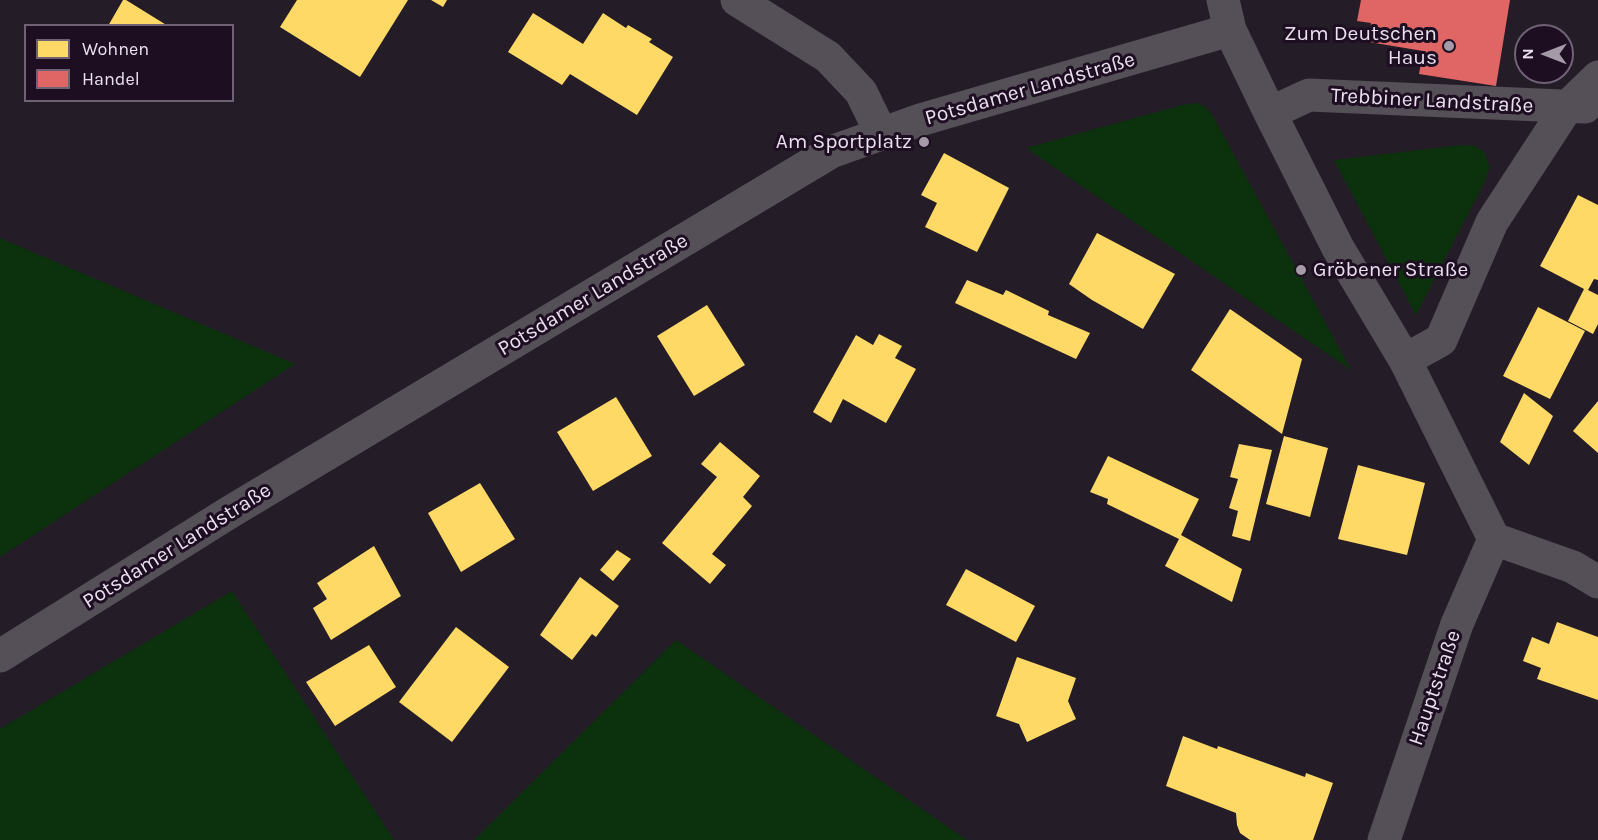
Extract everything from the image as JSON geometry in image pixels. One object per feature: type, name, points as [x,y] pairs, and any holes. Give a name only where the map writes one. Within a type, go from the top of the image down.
[{"type":"street","points":[[737,0],[828,57],[861,92],[881,133]]},
{"type":"street","points":[[1227,15],[1270,113],[1338,248],[1405,360],[1494,538],[1573,567],[1598,582]]},
{"type":"street","name":"Potsdamer Landstraße","points":[[0,656],[230,512],[831,152],[1227,15]]},
{"type":"street","points":[[1405,360],[1441,340],[1492,222],[1582,107],[1598,77]]},
{"type":"street","name":"Trebbiner Landstraße","points":[[1270,113],[1309,95],[1582,107]]},
{"type":"street","name":"Hauptstraße","points":[[1384,840],[1457,624],[1494,538]]},
{"type":"green space","points":[[1196,103],[1206,107],[1214,118],[1351,370],[1026,148]]},
{"type":"green space","points":[[1462,145],[1475,146],[1484,152],[1490,167],[1416,315],[1334,160]]},
{"type":"green space","points":[[0,238],[295,364],[0,557]]},
{"type":"green space","points":[[232,591],[394,840],[0,840],[0,729]]},
{"type":"green space","points":[[676,640],[967,840],[474,840]]},
{"type":"building: Wohnen","points":[[123,0],[126,0],[165,24],[109,24]]},
{"type":"building: Wohnen","points":[[297,0],[408,0],[360,77],[280,27]]},
{"type":"building: Wohnen","points":[[431,0],[447,0],[443,7]]},
{"type":"building: Wohnen","points":[[533,13],[583,44],[603,13],[626,28],[628,25],[652,39],[649,42],[673,57],[637,115],[570,74],[562,85],[508,52]]},
{"type":"building: Wohnen","points":[[944,153],[1009,188],[977,252],[925,227],[937,203],[921,195]]},
{"type":"building: Wohnen","points":[[1578,195],[1598,205],[1598,280],[1594,279],[1588,290],[1598,295],[1598,324],[1593,334],[1568,321],[1584,289],[1540,266]]},
{"type":"building: Wohnen","points":[[1097,233],[1175,274],[1143,329],[1069,284]]},
{"type":"building: Wohnen","points":[[967,280],[1003,295],[1006,290],[1049,311],[1048,315],[1090,333],[1076,359],[955,303]]},
{"type":"building: Wohnen","points":[[707,305],[745,365],[694,396],[657,336]]},
{"type":"building: Wohnen","points":[[1538,307],[1585,331],[1550,399],[1503,376]]},
{"type":"building: Wohnen","points":[[1230,309],[1302,359],[1282,434],[1191,370]]},
{"type":"building: Wohnen","points":[[879,334],[902,346],[895,358],[916,369],[886,423],[843,399],[831,423],[813,412],[856,335],[873,345]]},
{"type":"building: Wohnen","points":[[1524,393],[1553,416],[1529,465],[1500,442]]},
{"type":"building: Wohnen","points":[[616,397],[652,456],[593,491],[557,432]]},
{"type":"building: Wohnen","points":[[1598,401],[1598,453],[1573,431]]},
{"type":"building: Wohnen","points":[[1284,436],[1328,448],[1310,517],[1266,504]]},
{"type":"building: Wohnen","points":[[720,442],[760,476],[743,497],[752,506],[712,554],[726,565],[710,584],[662,543],[717,477],[701,464]]},
{"type":"building: Wohnen","points":[[1239,444],[1272,450],[1250,541],[1232,536],[1238,511],[1229,508],[1238,479],[1230,477]]},
{"type":"building: Wohnen","points":[[1108,456],[1199,499],[1181,535],[1242,569],[1232,602],[1165,566],[1179,539],[1107,504],[1108,499],[1090,492]]},
{"type":"building: Wohnen","points":[[1358,465],[1425,483],[1407,555],[1338,539]]},
{"type":"building: Wohnen","points":[[480,483],[515,539],[461,572],[428,513]]},
{"type":"building: Wohnen","points":[[374,546],[401,596],[331,640],[313,608],[327,599],[317,583]]},
{"type":"building: Wohnen","points":[[617,550],[631,559],[613,581],[600,570]]},
{"type":"building: Wohnen","points":[[966,569],[1035,606],[1016,642],[946,605]]},
{"type":"building: Wohnen","points":[[580,577],[619,606],[596,637],[592,634],[572,660],[540,635]]},
{"type":"building: Wohnen","points":[[1557,622],[1598,637],[1598,700],[1537,679],[1541,668],[1523,661],[1532,637],[1549,644]]},
{"type":"building: Wohnen","points":[[456,627],[509,667],[452,742],[399,702]]},
{"type":"building: Wohnen","points":[[369,645],[396,687],[335,726],[306,682]]},
{"type":"building: Wohnen","points":[[1017,657],[1076,678],[1068,701],[1076,719],[1027,742],[1019,724],[996,716]]},
{"type":"building: Wohnen","points":[[1183,736],[1305,777],[1306,773],[1333,783],[1313,840],[1250,840],[1240,833],[1236,813],[1166,786]]},
{"type":"building: Handel","name":"Zum Deutschen Haus","points":[[1361,0],[1510,0],[1496,86],[1419,74],[1423,51],[1369,42],[1371,23],[1357,21]]},
{"type":"place","name":"Zum Deutschen Haus","points":[[1449,46]]},
{"type":"place","name":"Am Sportplatz","points":[[924,142]]},
{"type":"place","name":"Gröbener Straße","points":[[1301,270]]}]
